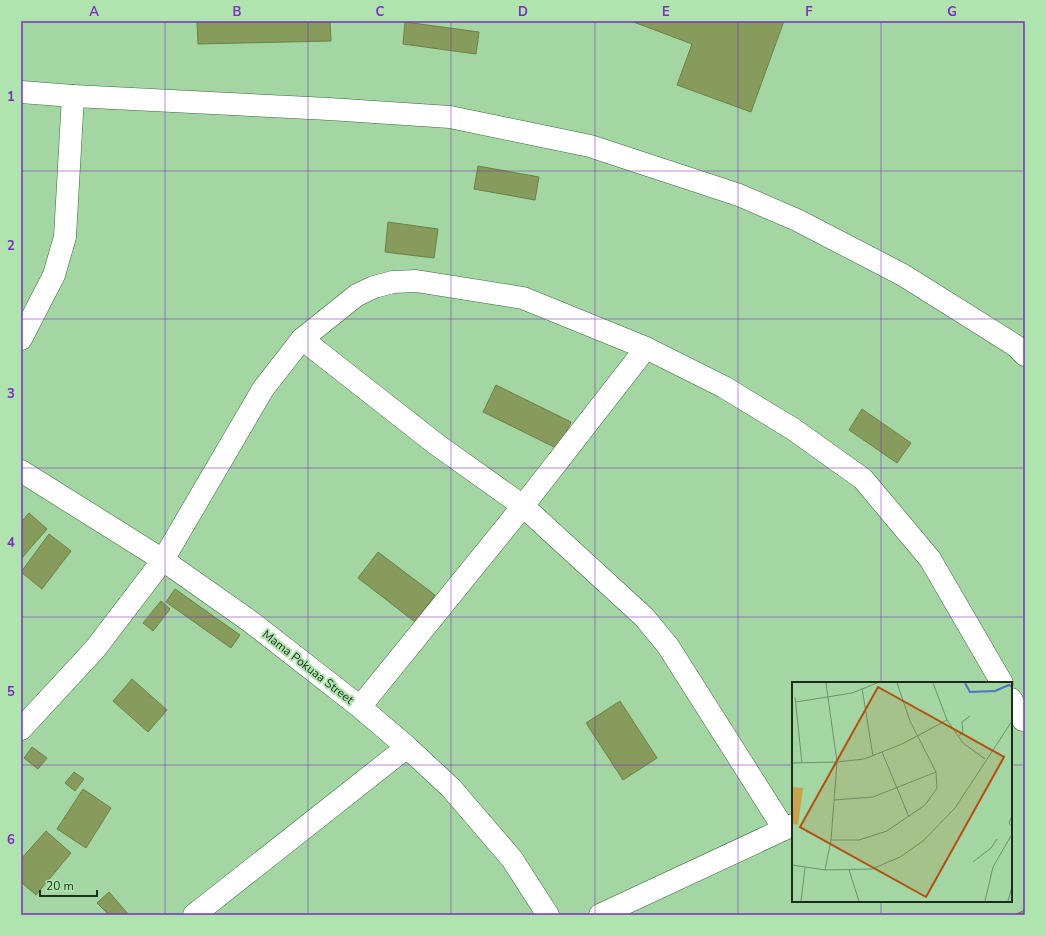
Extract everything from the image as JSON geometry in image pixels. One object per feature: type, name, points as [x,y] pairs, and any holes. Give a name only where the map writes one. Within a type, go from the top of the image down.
[{"type":"street","points":[[21,92],[450,117],[590,146],[739,195],[797,220],[904,276],[1016,346],[1025,355]]},
{"type":"street","points":[[21,339],[54,275],[65,237],[73,96]]},
{"type":"street","points":[[21,729],[95,649],[163,560],[262,389],[302,339],[357,295],[374,287],[393,282],[416,281],[523,298],[646,348],[724,387],[787,425],[864,479],[930,559],[1001,682]]},
{"type":"street","points":[[302,339],[436,444],[523,506],[644,617],[668,646],[789,827],[600,915]]},
{"type":"street","points":[[360,707],[523,506],[646,348]]},
{"type":"street","name":"Mama Pokuaa Street","points":[[21,471],[163,560],[251,622],[360,707],[408,747],[451,788],[512,858],[548,915]]},
{"type":"street","points":[[1012,701],[1020,721]]},
{"type":"street","points":[[194,915],[408,747]]},
{"type":"building","points":[[197,21],[330,21],[331,41],[198,44]]},
{"type":"building","points":[[631,21],[784,21],[751,112],[677,85],[692,44]]},
{"type":"building","points":[[405,22],[479,32],[476,54],[403,44]]},
{"type":"building","points":[[478,166],[539,177],[535,200],[474,189]]},
{"type":"building","points":[[388,222],[438,229],[434,258],[385,252]]},
{"type":"building","points":[[496,385],[571,422],[558,449],[483,412]]},
{"type":"building","points":[[862,409],[911,443],[897,463],[849,430]]},
{"type":"building","points":[[29,513],[47,529],[21,559],[21,522]]},
{"type":"building","points":[[49,534],[71,551],[42,589],[21,572]]},
{"type":"building","points":[[378,552],[435,595],[415,622],[358,578]]},
{"type":"building","points":[[175,589],[240,635],[231,648],[166,602]]},
{"type":"building","points":[[161,601],[170,609],[153,631],[143,623]]},
{"type":"building","points":[[132,679],[167,710],[148,732],[113,701]]},
{"type":"building","points":[[620,701],[657,758],[623,780],[586,723]]},
{"type":"building","points":[[32,747],[47,758],[38,769],[24,758]]},
{"type":"building","points":[[74,772],[84,779],[75,791],[65,783]]},
{"type":"building","points":[[83,789],[111,808],[86,848],[57,829]]},
{"type":"building","points":[[46,831],[71,853],[36,895],[21,882],[21,859]]},
{"type":"building","points":[[109,892],[129,915],[109,915],[97,903]]},
{"type":"building","points":[[1025,910],[1025,915],[1014,915]]}]
